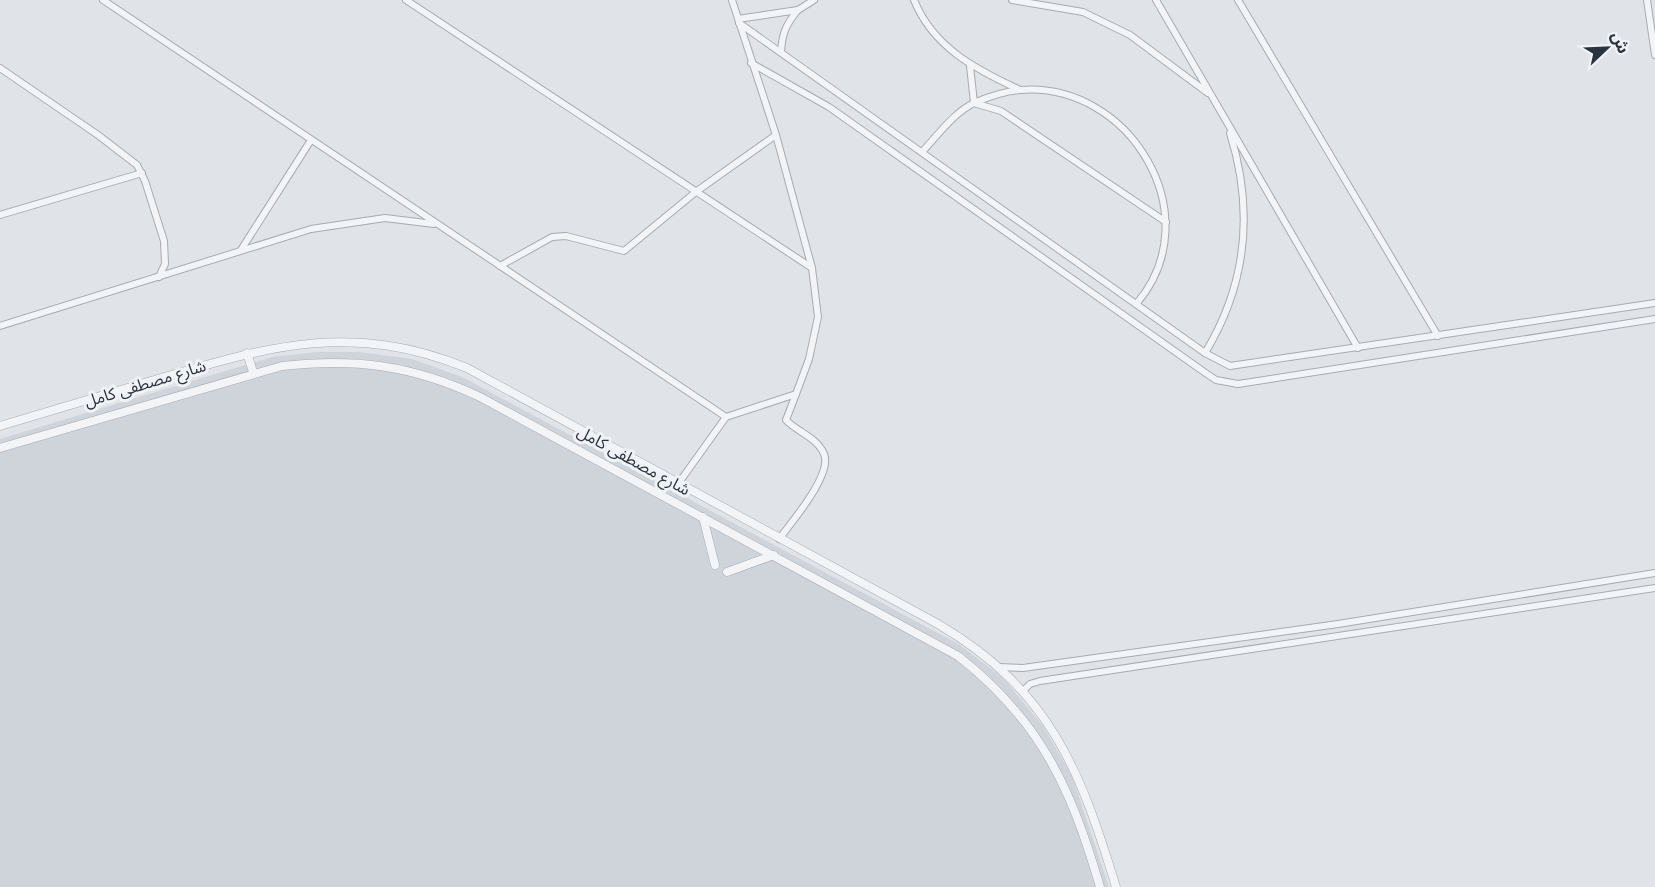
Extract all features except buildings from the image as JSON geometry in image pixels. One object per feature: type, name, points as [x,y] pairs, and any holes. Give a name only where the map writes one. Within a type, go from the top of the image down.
[{"type":"street","points":[[103,0],[726,417]]},
{"type":"street","points":[[406,0],[812,268]]},
{"type":"street","points":[[732,0],[776,135],[812,268],[818,317],[809,359],[786,420],[811,437],[824,452],[826,458],[814,492],[779,539]]},
{"type":"street","points":[[739,21],[798,10],[814,0]]},
{"type":"street","points":[[914,0],[919,12],[942,41],[970,66],[1018,90],[1063,94],[1086,102],[1108,115],[1142,150],[1154,172],[1166,222],[1160,268],[1150,287],[1137,303]]},
{"type":"street","points":[[1012,0],[1083,12],[1130,35],[1211,95]]},
{"type":"street","points":[[1156,0],[1358,348]]},
{"type":"street","points":[[1238,0],[1438,336]]},
{"type":"street","points":[[1647,0],[1655,55]]},
{"type":"street","points":[[781,52],[784,29],[798,10]]},
{"type":"street","points":[[739,21],[1222,363],[1239,366],[1655,303]]},
{"type":"street","points":[[751,63],[829,107],[1207,374],[1227,383],[1238,384],[1655,319]]},
{"type":"street","points":[[970,66],[974,103]]},
{"type":"street","points":[[0,68],[98,135],[130,159],[142,173],[166,253],[159,277]]},
{"type":"street","points":[[922,152],[974,103],[1018,90]]},
{"type":"street","points":[[974,103],[1001,111],[1166,222]]},
{"type":"street","points":[[1205,353],[1221,327],[1236,287],[1244,246],[1245,204],[1240,163],[1227,123]]},
{"type":"street","points":[[500,266],[524,250],[566,236],[624,251],[697,191],[776,135]]},
{"type":"street","points":[[240,251],[311,140]]},
{"type":"street","points":[[0,214],[142,173]]},
{"type":"street","points":[[0,326],[311,229],[384,218],[437,224]]},
{"type":"street","name":"شارع مصطفى كامل","points":[[0,426],[248,353],[312,342],[346,341],[396,346],[428,354],[489,379],[955,634],[998,667],[1023,691],[1066,750],[1091,809],[1116,887]]},
{"type":"street","points":[[248,353],[253,372]]},
{"type":"street","name":"شارع مصطفى كامل","points":[[0,448],[253,372],[282,366],[348,362],[394,367],[439,379],[480,397],[958,656],[986,678],[1012,704],[1048,754],[1071,801],[1100,887]]},
{"type":"street","points":[[678,484],[726,417],[796,394]]},
{"type":"street","points":[[703,517],[715,565]]},
{"type":"street","points":[[732,533],[741,518]]},
{"type":"street","points":[[745,540],[753,525]]},
{"type":"street","points":[[727,572],[774,555]]},
{"type":"street","points":[[998,667],[1023,668],[1327,625],[1655,573]]},
{"type":"street","points":[[1023,691],[1030,684],[1040,681],[1655,588]]},
{"type":"street","points":[[1090,856],[1106,852]]},
{"type":"shaded area","points":[[317,352],[359,352],[412,359],[462,377],[960,645],[1004,679],[1043,726],[1072,776],[1109,887],[0,887],[0,439],[272,357]]}]
